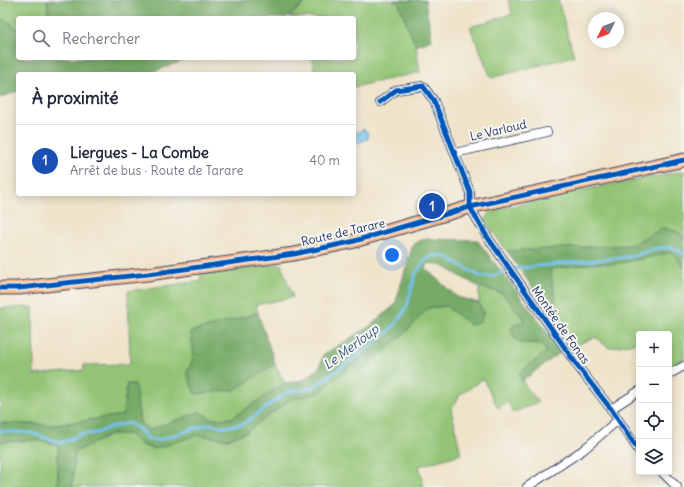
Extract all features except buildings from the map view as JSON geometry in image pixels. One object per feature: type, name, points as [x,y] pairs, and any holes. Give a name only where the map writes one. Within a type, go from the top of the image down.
[{"type":"main road","name":"Route de Tarare","points":[[0,288],[19,288],[148,274],[294,254],[351,242],[470,208],[684,160]]},
{"type":"street","points":[[380,102],[396,90],[423,86],[434,101],[455,153],[470,192],[470,208]]},
{"type":"street","name":"Le Varloud","points":[[455,153],[547,132]]},
{"type":"street","name":"Montée de Fonas","points":[[470,208],[503,260],[579,368],[611,409],[636,447]]},
{"type":"street","points":[[672,372],[684,366]]},
{"type":"street","points":[[611,409],[636,393]]},
{"type":"street","points":[[527,487],[583,450],[618,420]]},
{"type":"street","points":[[665,475],[677,487]]},
{"type":"green space","points":[[0,0],[47,0],[49,16],[16,16],[16,28],[9,22],[0,19]]},
{"type":"green space","points":[[47,0],[308,0],[288,16],[49,16]]},
{"type":"green space","points":[[308,0],[393,0],[398,2],[416,46],[420,72],[356,87],[356,72],[315,72],[312,60],[356,60],[356,16],[290,16]]},
{"type":"green space","points":[[393,0],[425,0],[432,40],[416,46],[398,2]]},
{"type":"green space","points":[[508,0],[558,0],[574,56],[491,78],[470,27],[512,14]]},
{"type":"green space","points":[[0,19],[9,22],[16,28],[16,60],[185,60],[152,72],[16,72],[16,92],[0,98]]},
{"type":"green space","points":[[684,171],[684,240],[678,232],[663,228],[631,245],[507,251],[485,221],[490,211],[582,190]]},
{"type":"green space","points":[[663,228],[679,232],[684,240],[684,268],[672,252],[615,264],[595,263],[550,269],[556,303],[548,309],[507,251],[631,245]]},
{"type":"green space","points":[[424,239],[477,240],[562,351],[522,381],[520,373],[547,351],[539,343],[520,343],[514,338],[511,329],[514,325],[526,320],[502,293],[479,287],[441,265],[428,263],[426,269],[457,297],[479,303],[483,313],[481,322],[470,325],[446,306],[428,308],[406,332],[360,371],[351,365],[322,391],[304,397],[292,398],[245,433],[228,439],[197,435],[155,449],[142,445],[129,434],[112,434],[75,452],[72,487],[58,487],[58,445],[37,440],[0,442],[0,423],[56,425],[123,415],[127,384],[135,385],[140,423],[149,430],[199,412],[212,419],[232,418],[285,383],[303,380],[320,367],[323,355],[370,326],[395,305],[413,244]]},
{"type":"green space","points":[[673,252],[684,268],[684,359],[672,365],[672,331],[636,331],[636,343],[609,348],[595,337],[576,345],[548,309],[556,303],[549,269],[595,263],[615,264]]},
{"type":"green space","points":[[281,264],[293,297],[256,305],[258,313],[191,332],[194,356],[187,373],[234,390],[275,364],[285,383],[232,418],[212,419],[199,412],[149,430],[140,423],[135,385],[127,384],[123,415],[56,425],[0,423],[0,308],[33,307],[34,375],[84,370],[84,365],[130,364],[128,291],[201,281],[200,274]]},
{"type":"green space","points":[[479,287],[502,293],[526,321],[514,325],[511,329],[515,338],[520,343],[539,343],[547,352],[520,373],[522,381],[538,402],[513,413],[508,402],[498,408],[483,379],[460,395],[451,409],[461,454],[419,466],[424,487],[72,487],[75,452],[112,434],[129,434],[142,445],[155,449],[197,435],[228,439],[245,433],[292,398],[304,397],[322,391],[351,365],[360,371],[406,332],[428,308],[447,306],[470,325],[483,313],[479,303]]},
{"type":"green space","points":[[258,313],[275,364],[234,390],[195,394],[187,373],[194,356],[191,332]]},
{"type":"green space","points":[[37,440],[58,445],[58,487],[0,487],[0,442]]},
{"type":"water","points":[[364,129],[368,133],[368,139],[356,143],[356,133]]},
{"type":"waterway","name":"Le Merloup","points":[[0,431],[32,433],[61,443],[82,434],[97,433],[108,428],[128,423],[138,428],[149,440],[158,440],[209,424],[224,427],[243,424],[287,392],[312,388],[379,340],[396,324],[407,306],[415,275],[425,260],[435,255],[447,257],[481,277],[494,276],[502,272],[519,268],[634,256],[653,249],[672,247],[684,254]]},
{"type":"cycle path","points":[[380,102],[396,90],[423,86],[434,101],[470,192],[470,207],[486,235],[579,368],[611,409],[636,446]]},
{"type":"cycle path","points":[[0,288],[19,288],[148,274],[294,254],[351,242],[470,207],[684,160]]},
{"type":"place","name":"Liergues - La Combe","points":[[432,206]]}]
